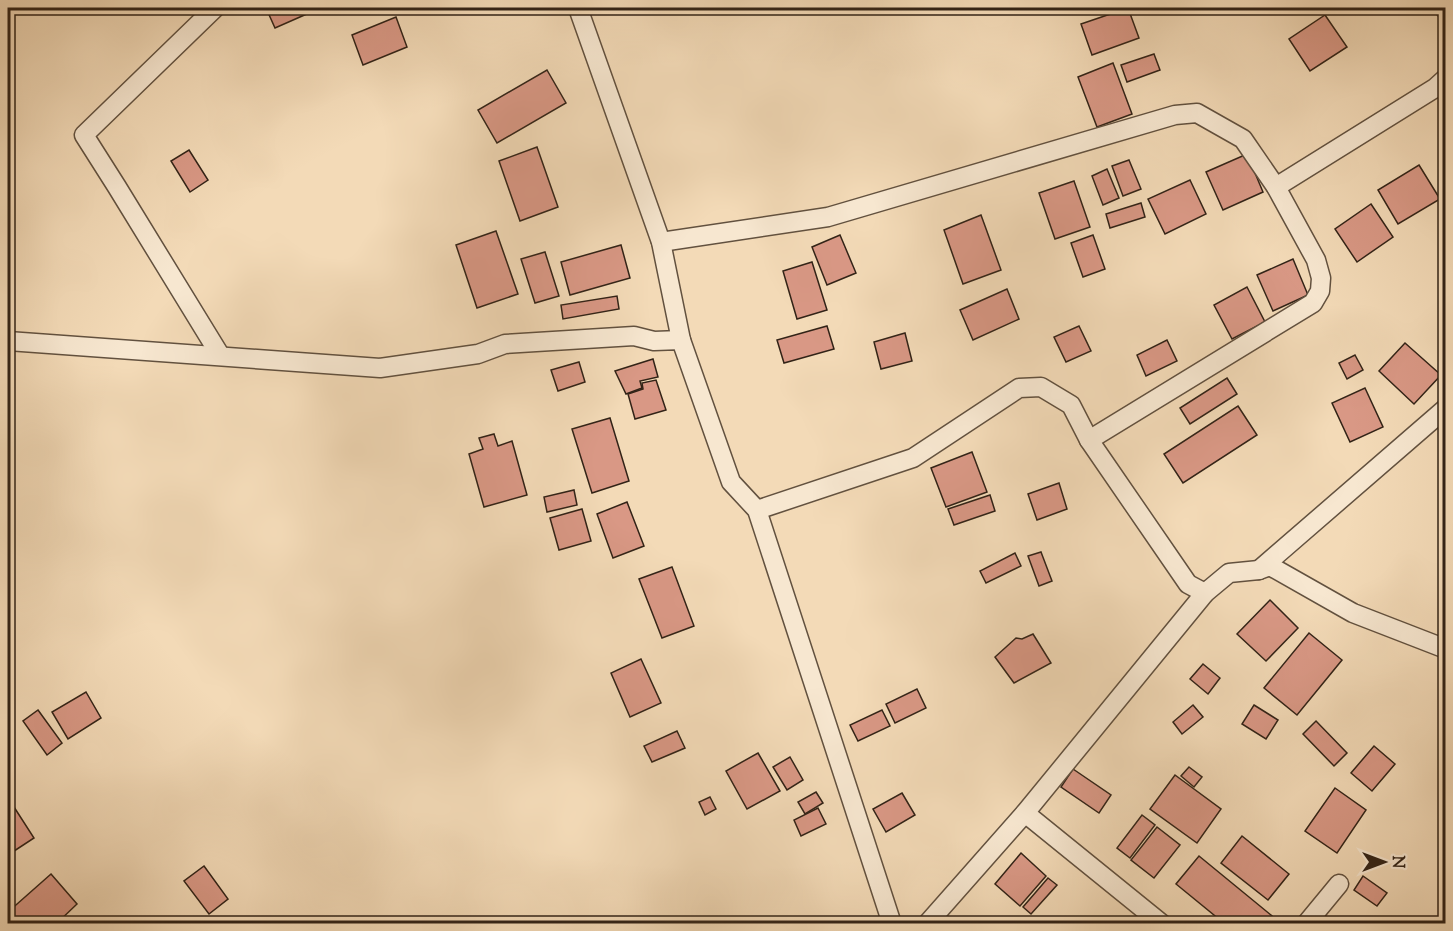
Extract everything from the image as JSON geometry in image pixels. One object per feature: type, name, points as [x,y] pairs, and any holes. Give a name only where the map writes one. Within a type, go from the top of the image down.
[{"type":"street","points":[[215,8],[84,135],[219,355]]},
{"type":"street","points":[[578,8],[661,242],[681,340],[731,482],[757,510],[892,924]]},
{"type":"street","points":[[1276,187],[1435,88],[1446,78]]},
{"type":"street","points":[[661,242],[828,217],[1174,115],[1197,113],[1244,139],[1276,187],[1316,260],[1320,291],[1313,303],[1089,440]]},
{"type":"street","points":[[8,341],[380,368],[478,354],[505,344],[633,336],[654,341],[681,340]]},
{"type":"street","points":[[757,510],[913,458],[1019,388],[1041,387],[1071,405],[1089,440],[1188,584],[1205,593]]},
{"type":"street","points":[[1259,570],[1446,408]]},
{"type":"street","points":[[927,924],[1025,813],[1205,593],[1229,573],[1259,570],[1270,566],[1353,613],[1446,649]]},
{"type":"street","points":[[1025,813],[1162,924]]},
{"type":"street","points":[[1306,924],[1339,884]]},
{"type":"building","points":[[266,8],[307,8],[309,13],[275,28]]},
{"type":"building","points":[[1128,8],[1139,38],[1092,55],[1081,24]]},
{"type":"building","points":[[1325,15],[1347,47],[1310,71],[1289,39]]},
{"type":"building","points":[[396,17],[407,47],[363,65],[352,35]]},
{"type":"building","points":[[1154,54],[1160,70],[1127,82],[1121,65]]},
{"type":"building","points":[[1113,63],[1132,114],[1097,127],[1078,77]]},
{"type":"building","points":[[547,70],[566,103],[497,143],[478,110]]},
{"type":"building","points":[[537,147],[558,207],[520,221],[499,161]]},
{"type":"building","points":[[189,150],[208,180],[190,192],[171,161]]},
{"type":"building","points":[[1247,154],[1263,192],[1223,210],[1206,172]]},
{"type":"building","points":[[1129,160],[1141,189],[1123,196],[1112,166]]},
{"type":"building","points":[[1419,165],[1440,199],[1398,224],[1378,190]]},
{"type":"building","points":[[1107,169],[1119,198],[1103,205],[1092,176]]},
{"type":"building","points":[[1190,180],[1206,214],[1165,234],[1148,199]]},
{"type":"building","points":[[1074,181],[1090,227],[1055,239],[1039,193]]},
{"type":"building","points":[[1141,203],[1145,217],[1110,228],[1106,214]]},
{"type":"building","points":[[1371,204],[1393,237],[1357,262],[1335,229]]},
{"type":"building","points":[[981,215],[1001,270],[963,284],[944,230]]},
{"type":"building","points":[[496,231],[518,294],[477,308],[456,245]]},
{"type":"building","points":[[840,235],[856,273],[827,285],[812,247]]},
{"type":"building","points":[[1093,235],[1105,269],[1083,277],[1071,243]]},
{"type":"building","points":[[621,245],[630,278],[570,295],[561,262]]},
{"type":"building","points":[[545,252],[559,296],[535,303],[521,259]]},
{"type":"building","points":[[1293,259],[1308,295],[1273,311],[1257,275]]},
{"type":"building","points":[[812,262],[827,310],[797,319],[783,271]]},
{"type":"building","points":[[1247,287],[1265,322],[1232,339],[1214,305]]},
{"type":"building","points":[[1007,289],[1019,319],[973,340],[960,310]]},
{"type":"building","points":[[617,296],[619,309],[563,319],[561,305]]},
{"type":"building","points":[[827,326],[834,349],[784,363],[777,340]]},
{"type":"building","points":[[1079,326],[1091,351],[1066,362],[1054,337]]},
{"type":"building","points":[[905,333],[912,361],[881,369],[874,342]]},
{"type":"building","points":[[1167,340],[1177,361],[1146,376],[1137,355]]},
{"type":"building","points":[[1405,343],[1441,375],[1414,404],[1379,371]]},
{"type":"building","points":[[1355,355],[1363,370],[1347,379],[1339,363]]},
{"type":"building","points":[[653,359],[658,377],[640,381],[642,388],[626,394],[615,371]]},
{"type":"building","points":[[579,362],[585,382],[558,391],[551,370]]},
{"type":"building","points":[[1227,378],[1237,394],[1190,424],[1180,408]]},
{"type":"building","points":[[656,380],[666,410],[635,419],[628,394],[643,389],[642,383]]},
{"type":"building","points":[[1365,388],[1383,427],[1350,442],[1332,403]]},
{"type":"building","points":[[1238,406],[1257,435],[1183,483],[1164,454]]},
{"type":"building","points":[[610,418],[629,481],[592,493],[572,429]]},
{"type":"building","points":[[494,434],[498,446],[512,441],[527,495],[484,507],[469,454],[483,449],[479,438]]},
{"type":"building","points":[[972,452],[987,492],[946,507],[931,468]]},
{"type":"building","points":[[1059,483],[1067,509],[1037,520],[1028,494]]},
{"type":"building","points":[[574,490],[577,505],[547,512],[544,497]]},
{"type":"building","points":[[990,495],[995,511],[954,525],[948,509]]},
{"type":"building","points":[[627,502],[644,546],[613,558],[597,514]]},
{"type":"building","points":[[582,509],[591,541],[559,550],[550,518]]},
{"type":"building","points":[[1041,552],[1052,581],[1039,586],[1028,556]]},
{"type":"building","points":[[1015,553],[1021,566],[986,583],[980,571]]},
{"type":"building","points":[[672,567],[694,626],[662,638],[639,579]]},
{"type":"building","points":[[1270,600],[1298,628],[1266,661],[1237,634]]},
{"type":"building","points":[[1309,633],[1342,660],[1297,715],[1264,688]]},
{"type":"building","points":[[1033,634],[1051,663],[1014,683],[995,657],[1016,638],[1022,639]]},
{"type":"building","points":[[641,659],[661,703],[630,717],[611,673]]},
{"type":"building","points":[[1203,664],[1220,678],[1208,694],[1190,679]]},
{"type":"building","points":[[917,689],[926,708],[895,723],[886,704]]},
{"type":"building","points":[[86,692],[101,718],[68,739],[52,712]]},
{"type":"building","points":[[1193,705],[1203,717],[1182,734],[1173,722]]},
{"type":"building","points":[[1254,705],[1278,720],[1266,739],[1242,724]]},
{"type":"building","points":[[38,710],[62,743],[47,755],[23,721]]},
{"type":"building","points":[[882,710],[890,726],[858,741],[850,725]]},
{"type":"building","points":[[1316,721],[1347,753],[1334,766],[1303,734]]},
{"type":"building","points":[[677,731],[685,748],[652,762],[644,746]]},
{"type":"building","points":[[1374,746],[1395,764],[1372,791],[1351,773]]},
{"type":"building","points":[[758,753],[780,791],[747,809],[726,771]]},
{"type":"building","points":[[790,757],[803,780],[787,790],[773,767]]},
{"type":"building","points":[[1189,767],[1202,777],[1194,787],[1181,776]]},
{"type":"building","points":[[1073,769],[1111,795],[1099,813],[1061,787]]},
{"type":"building","points":[[1175,775],[1221,809],[1197,843],[1150,809]]},
{"type":"building","points":[[1335,788],[1366,810],[1337,853],[1305,831]]},
{"type":"building","points":[[816,792],[823,803],[805,814],[798,802]]},
{"type":"building","points":[[902,793],[915,815],[886,832],[873,809]]},
{"type":"building","points":[[710,797],[716,809],[705,815],[699,802]]},
{"type":"building","points":[[14,807],[34,838],[8,855],[8,811]]},
{"type":"building","points":[[818,808],[826,824],[801,836],[794,820]]},
{"type":"building","points":[[1142,815],[1155,825],[1130,858],[1117,848]]},
{"type":"building","points":[[1157,827],[1180,845],[1154,878],[1131,860]]},
{"type":"building","points":[[1242,836],[1289,874],[1268,900],[1221,863]]},
{"type":"building","points":[[1021,853],[1046,876],[1020,906],[995,884]]},
{"type":"building","points":[[1199,856],[1277,920],[1274,924],[1225,924],[1176,884]]},
{"type":"building","points":[[204,866],[228,899],[209,914],[184,881]]},
{"type":"building","points":[[51,874],[77,904],[56,924],[18,924],[8,912]]},
{"type":"building","points":[[1363,876],[1387,893],[1377,906],[1354,890]]},
{"type":"building","points":[[1048,878],[1057,885],[1031,914],[1023,907]]}]
